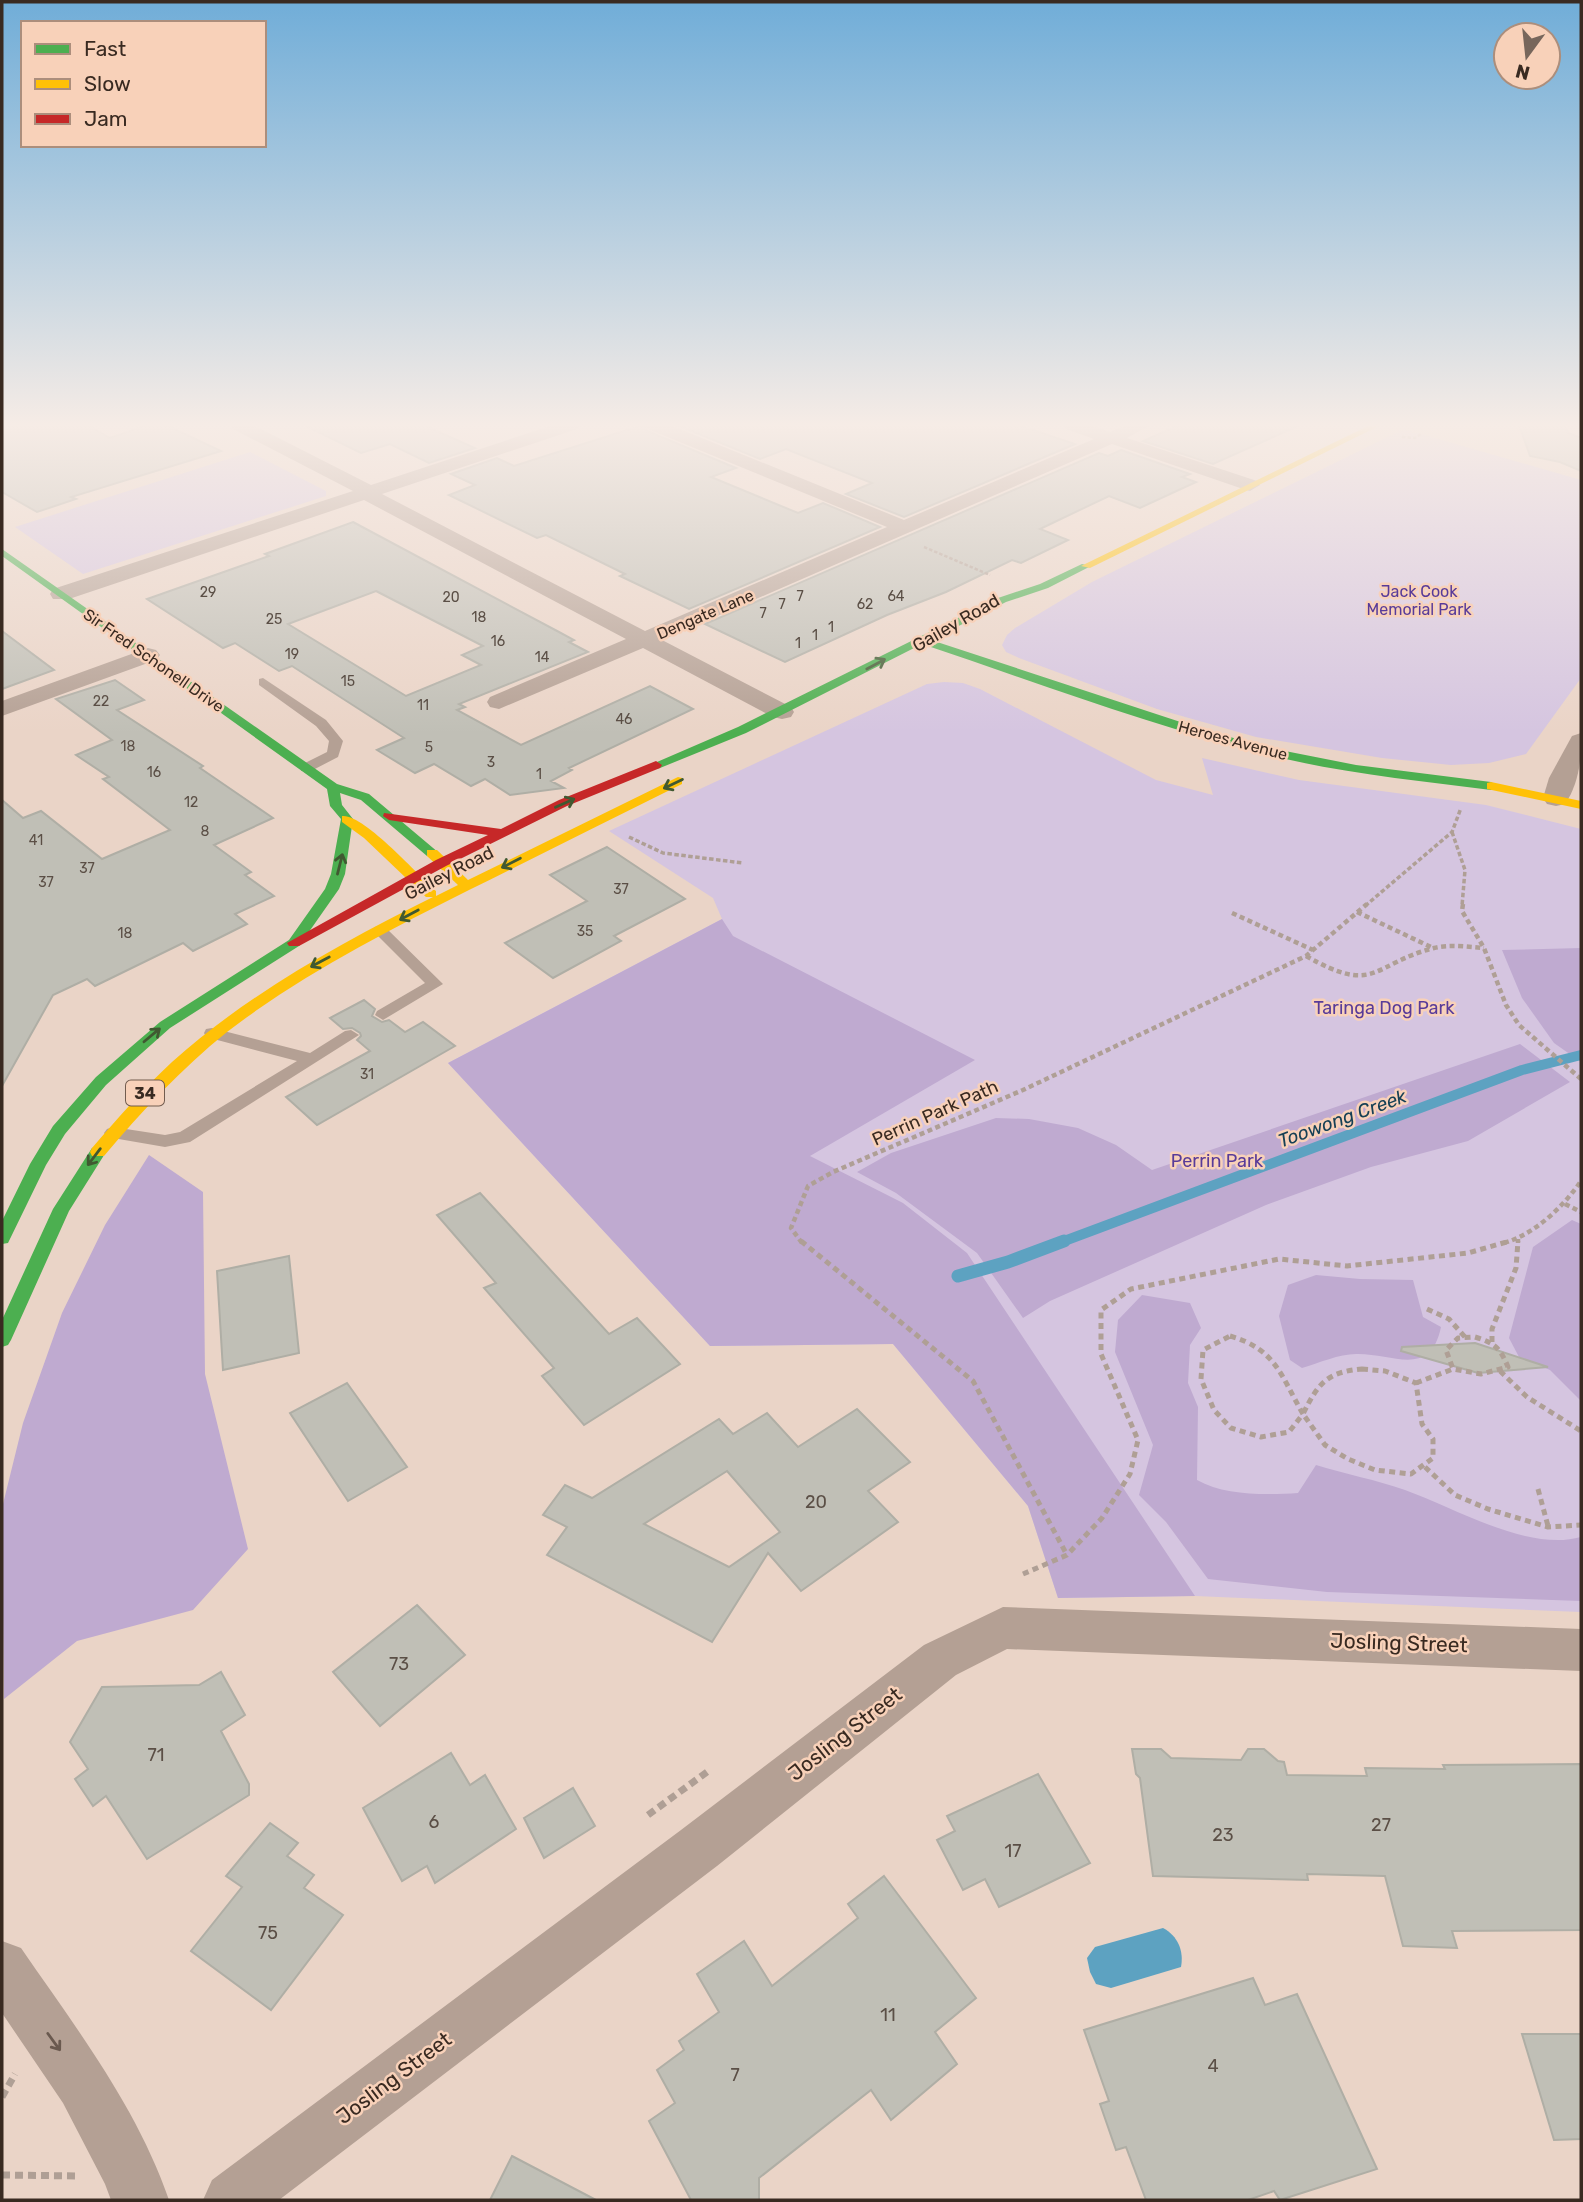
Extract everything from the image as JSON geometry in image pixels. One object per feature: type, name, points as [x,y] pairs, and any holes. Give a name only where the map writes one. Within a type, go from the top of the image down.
[{"type":"main road","name":"Gailey Road","points":[[2,1238],[38,1164],[59,1130],[92,1090],[165,1025],[294,943],[442,863],[563,803],[782,712],[1002,600],[1044,586],[1163,528]]},
{"type":"main road","name":"Sir Fred Schonell Drive","points":[[2,552],[333,787],[365,797],[467,886]]},
{"type":"main road","name":"Gailey Road","points":[[1011,614],[1022,608],[1044,586]]},
{"type":"main road","name":"Gailey Road","points":[[931,661],[970,638]]},
{"type":"main road","name":"Heroes Avenue","points":[[921,640],[1209,736],[1284,755],[1356,769],[1509,788],[1581,805]]},
{"type":"main road","name":"Gailey Road","points":[[2,1340],[54,1226],[84,1171],[149,1089],[212,1032],[300,972],[438,900],[690,776]]},
{"type":"main road","points":[[333,787],[336,806],[347,819],[369,835],[438,900]]},
{"type":"main road","points":[[389,816],[424,824],[503,833]]},
{"type":"main road","name":"34","points":[[294,943],[332,889],[338,874],[347,819]]},
{"type":"street","points":[[61,594],[260,528]]},
{"type":"street","points":[[435,528],[782,712]]},
{"type":"street","name":"Dengate Lane","points":[[499,702],[902,528]]},
{"type":"street","points":[[2,709],[148,655]]},
{"type":"street","points":[[1556,798],[1562,778],[1581,741]]},
{"type":"street","name":"Josling Street","points":[[232,2200],[699,1848],[940,1660],[1003,1628],[1581,1650]]},
{"type":"street","points":[[2,1967],[82,2084],[129,2170],[140,2200]]},
{"type":"lane","points":[[263,682],[321,723],[337,741],[333,754],[306,768]]},
{"type":"lane","points":[[380,930],[435,984],[383,1016]]},
{"type":"lane","points":[[212,1032],[313,1059]]},
{"type":"lane","points":[[113,1133],[165,1141],[184,1138],[351,1035]]},
{"type":"path","points":[[924,540],[919,545],[991,575]]},
{"type":"path","points":[[1463,800],[1452,832],[1465,870],[1462,911],[1484,948],[1506,1006],[1520,1025],[1581,1079]]},
{"type":"path","name":"Perrin Park Path","points":[[1067,1555],[973,1381],[806,1248],[790,1228],[807,1186],[833,1172],[1023,1090],[1307,956],[1452,832]]},
{"type":"path","points":[[627,835],[663,853],[743,863]]},
{"type":"path","points":[[1357,912],[1434,948]]},
{"type":"path","points":[[1232,913],[1313,950]]},
{"type":"path","points":[[1307,956],[1324,970],[1353,977],[1372,975],[1434,948],[1484,948]]},
{"type":"path","points":[[1023,1574],[1067,1555],[1102,1518],[1130,1474],[1138,1440],[1101,1354],[1101,1310],[1131,1289],[1279,1259],[1347,1266],[1468,1252],[1518,1239],[1565,1204],[1581,1181]]},
{"type":"path","points":[[1565,1204],[1581,1212]]},
{"type":"path","points":[[1492,1342],[1492,1329],[1517,1268],[1518,1239]]},
{"type":"path","points":[[1427,1309],[1442,1314],[1457,1324],[1465,1338]]},
{"type":"path","points":[[1416,1383],[1395,1371],[1374,1368],[1328,1378],[1314,1393],[1303,1414],[1289,1432],[1261,1437],[1231,1428],[1214,1410],[1201,1379],[1203,1350],[1230,1336],[1262,1348],[1294,1394],[1303,1414],[1320,1440],[1349,1460],[1378,1471],[1409,1474],[1433,1458],[1433,1439],[1422,1424],[1416,1383]]},
{"type":"path","points":[[1416,1383],[1453,1369],[1478,1376],[1490,1376],[1508,1367],[1500,1348],[1492,1342],[1475,1337],[1458,1338],[1446,1350],[1453,1369]]},
{"type":"path","points":[[1500,1371],[1509,1383],[1544,1410],[1581,1431]]},
{"type":"path","points":[[1424,1466],[1455,1495],[1488,1509],[1548,1527],[1581,1525]]},
{"type":"path","points":[[1538,1489],[1548,1527]]},
{"type":"path","points":[[648,1815],[707,1772]]},
{"type":"path","points":[[2,2097],[15,2074]]},
{"type":"path","points":[[2,2175],[79,2176]]},
{"type":"green space","points":[[16,528],[227,528],[83,574]]},
{"type":"green space","name":"Jack Cook Memorial Park","points":[[1203,528],[1581,528],[1581,678],[1526,754],[1489,763],[1451,765],[1382,758],[1256,737],[1157,709],[1006,652],[1002,645],[1007,635],[1015,628],[1092,582]]},
{"type":"green space","name":"Perrin Park","points":[[963,683],[980,689],[1156,780],[1213,795],[1202,758],[1299,780],[1486,805],[1581,829],[1581,1612],[1195,1596],[1058,1598],[1028,1506],[893,1344],[710,1346],[448,1063],[722,919],[713,898],[609,831],[927,684]]},
{"type":"green space","points":[[722,919],[733,936],[975,1060],[810,1156],[903,1203],[967,1253],[1195,1596],[1058,1598],[1028,1506],[893,1344],[710,1346],[448,1063]]},
{"type":"green space","points":[[1581,948],[1581,1062],[1554,1043],[1522,998],[1502,950]]},
{"type":"green space","points":[[1520,1044],[1570,1082],[1468,1141],[1371,1167],[1266,1205],[1050,1301],[1023,1318],[977,1253],[896,1193],[857,1172],[891,1153],[996,1118],[1029,1119],[1078,1128],[1116,1145],[1152,1170]]},
{"type":"green space","points":[[149,1155],[203,1192],[205,1374],[248,1549],[193,1610],[77,1641],[4,1699],[3,1504],[23,1423],[62,1313],[105,1225]]},
{"type":"green space","points":[[1572,1220],[1581,1224],[1581,1401],[1550,1370],[1519,1357],[1509,1338],[1533,1247]]},
{"type":"green space","points":[[1316,1275],[1413,1280],[1423,1317],[1441,1327],[1436,1343],[1428,1353],[1419,1358],[1408,1360],[1349,1354],[1302,1368],[1290,1360],[1279,1316],[1288,1285]]},
{"type":"green space","points":[[1142,1295],[1190,1303],[1201,1328],[1190,1345],[1188,1383],[1198,1407],[1197,1480],[1233,1492],[1298,1493],[1316,1465],[1405,1490],[1515,1533],[1538,1539],[1581,1537],[1581,1601],[1327,1592],[1208,1579],[1166,1522],[1139,1495],[1153,1445],[1115,1352],[1118,1320]]},
{"type":"water","points":[[1163,1928],[1173,1935],[1179,1944],[1181,1967],[1111,1988],[1096,1984],[1087,1958],[1095,1947]]},
{"type":"building","points":[[337,528],[364,528],[574,640],[569,642],[588,652],[459,704],[465,707],[457,710],[521,745],[650,686],[693,709],[569,768],[572,770],[551,781],[564,788],[510,795],[485,779],[471,786],[434,764],[415,773],[377,750],[404,738],[292,666],[279,671],[235,643],[223,648],[147,599],[269,556],[265,554]],"holes":[[[376,591],[483,646],[462,655],[481,665],[406,696],[288,624]]]},
{"type":"building","points":[[516,528],[878,528],[689,609],[620,576],[625,574],[546,535],[537,538]]},
{"type":"building","points":[[927,528],[1043,528],[1040,529],[1068,540],[1021,563],[1012,560],[946,592],[887,615],[785,662],[705,624]]},
{"type":"building","points":[[2,631],[54,670],[2,689]]},
{"type":"building","points":[[115,680],[144,700],[117,710],[203,766],[200,768],[273,818],[214,845],[251,872],[245,875],[274,896],[235,914],[247,924],[193,951],[183,943],[95,986],[87,979],[53,995],[2,1086],[2,800],[23,818],[41,811],[102,859],[170,830],[103,779],[109,777],[76,755],[112,740],[56,699]]},
{"type":"building","points":[[607,847],[685,899],[614,936],[621,941],[553,978],[505,943],[587,901],[550,875]]},
{"type":"building","points":[[364,1000],[375,1009],[372,1016],[382,1022],[389,1020],[405,1032],[423,1022],[455,1046],[317,1125],[286,1097],[370,1051],[357,1040],[361,1036],[360,1033],[352,1028],[343,1029],[330,1018]]},
{"type":"building","points":[[480,1193],[609,1334],[637,1318],[680,1364],[584,1425],[542,1376],[554,1368],[484,1288],[496,1283],[437,1215]]},
{"type":"building","points":[[289,1256],[299,1353],[223,1370],[217,1271]]},
{"type":"building","points":[[1475,1343],[1548,1367],[1478,1373],[1401,1351],[1402,1347]]},
{"type":"building","points":[[347,1383],[407,1467],[348,1501],[290,1413]]},
{"type":"building","points":[[857,1409],[910,1462],[868,1491],[898,1522],[801,1591],[768,1553],[712,1642],[547,1555],[567,1527],[543,1515],[565,1485],[592,1498],[719,1419],[733,1434],[767,1413],[798,1447]],"holes":[[[727,1471],[780,1532],[729,1567],[644,1524]]]},
{"type":"building","points":[[417,1605],[465,1655],[380,1726],[333,1672]]},
{"type":"building","points":[[221,1672],[245,1715],[221,1731],[249,1784],[249,1795],[147,1859],[106,1796],[93,1806],[75,1779],[88,1769],[70,1742],[102,1687],[199,1685]]},
{"type":"building","points":[[1132,1749],[1161,1749],[1171,1758],[1241,1760],[1248,1749],[1264,1749],[1278,1761],[1284,1762],[1287,1775],[1367,1776],[1365,1768],[1445,1769],[1443,1765],[1581,1764],[1581,1930],[1452,1931],[1457,1948],[1403,1946],[1385,1876],[1307,1874],[1308,1880],[1153,1876],[1140,1778],[1136,1774]]},
{"type":"building","points":[[451,1753],[470,1785],[485,1775],[516,1829],[435,1883],[427,1866],[402,1881],[363,1808]]},
{"type":"building","points":[[1038,1774],[1090,1863],[999,1907],[985,1879],[963,1890],[937,1840],[955,1831],[947,1816]]},
{"type":"building","points":[[573,1788],[595,1826],[544,1858],[524,1818]]},
{"type":"building","points":[[270,1823],[298,1843],[287,1856],[314,1875],[304,1888],[343,1915],[271,2010],[191,1951],[242,1887],[226,1876]]},
{"type":"building","points":[[884,1876],[976,1998],[935,2032],[957,2064],[891,2120],[871,2090],[759,2178],[759,2200],[691,2200],[649,2121],[675,2103],[657,2070],[684,2050],[679,2041],[719,2012],[697,1974],[744,1941],[772,1986],[858,1918],[848,1904]]},
{"type":"building","points":[[1253,1978],[1265,2005],[1297,1994],[1377,2169],[1280,2200],[1274,2191],[1248,2200],[1146,2200],[1126,2147],[1116,2150],[1100,2104],[1109,2101],[1084,2030]]},
{"type":"building","points":[[1522,2034],[1581,2034],[1581,2139],[1554,2140]]},
{"type":"building","points":[[512,2156],[596,2200],[490,2200]]},
{"type":"waterway","name":"Toowong Creek","points":[[1059,1243],[1522,1070],[1581,1055]]},
{"type":"waterway","name":"Toowong Creek","points":[[958,1276],[1008,1262],[1064,1241]]},
{"type":"traffic: fast","points":[[2,552],[333,787],[365,797],[432,853]]},
{"type":"traffic: fast","points":[[656,765],[742,730],[1002,600],[1044,586],[1086,566]]},
{"type":"traffic: fast","points":[[921,640],[1210,736],[1284,755],[1356,769],[1491,786]]},
{"type":"traffic: fast","points":[[2,1238],[38,1164],[59,1130],[101,1081],[165,1025],[294,943],[332,889],[338,874],[347,819],[336,806],[333,787]]},
{"type":"traffic: fast","points":[[2,1340],[61,1209],[98,1152]]},
{"type":"traffic: slow","points":[[1086,566],[1165,528]]},
{"type":"traffic: slow","points":[[467,886],[678,781]]},
{"type":"traffic: slow","points":[[1491,786],[1581,805]]},
{"type":"traffic: slow","points":[[347,819],[369,835],[431,894]]},
{"type":"traffic: slow","points":[[98,1152],[137,1106],[221,1029],[314,967],[467,886],[432,853]]},
{"type":"traffic: jam","points":[[294,943],[441,863],[563,803],[656,765]]},
{"type":"traffic: jam","points":[[389,816],[503,833]]},
{"type":"park label","name":"Taringa Dog Park","points":[[1384,1008]]}]
